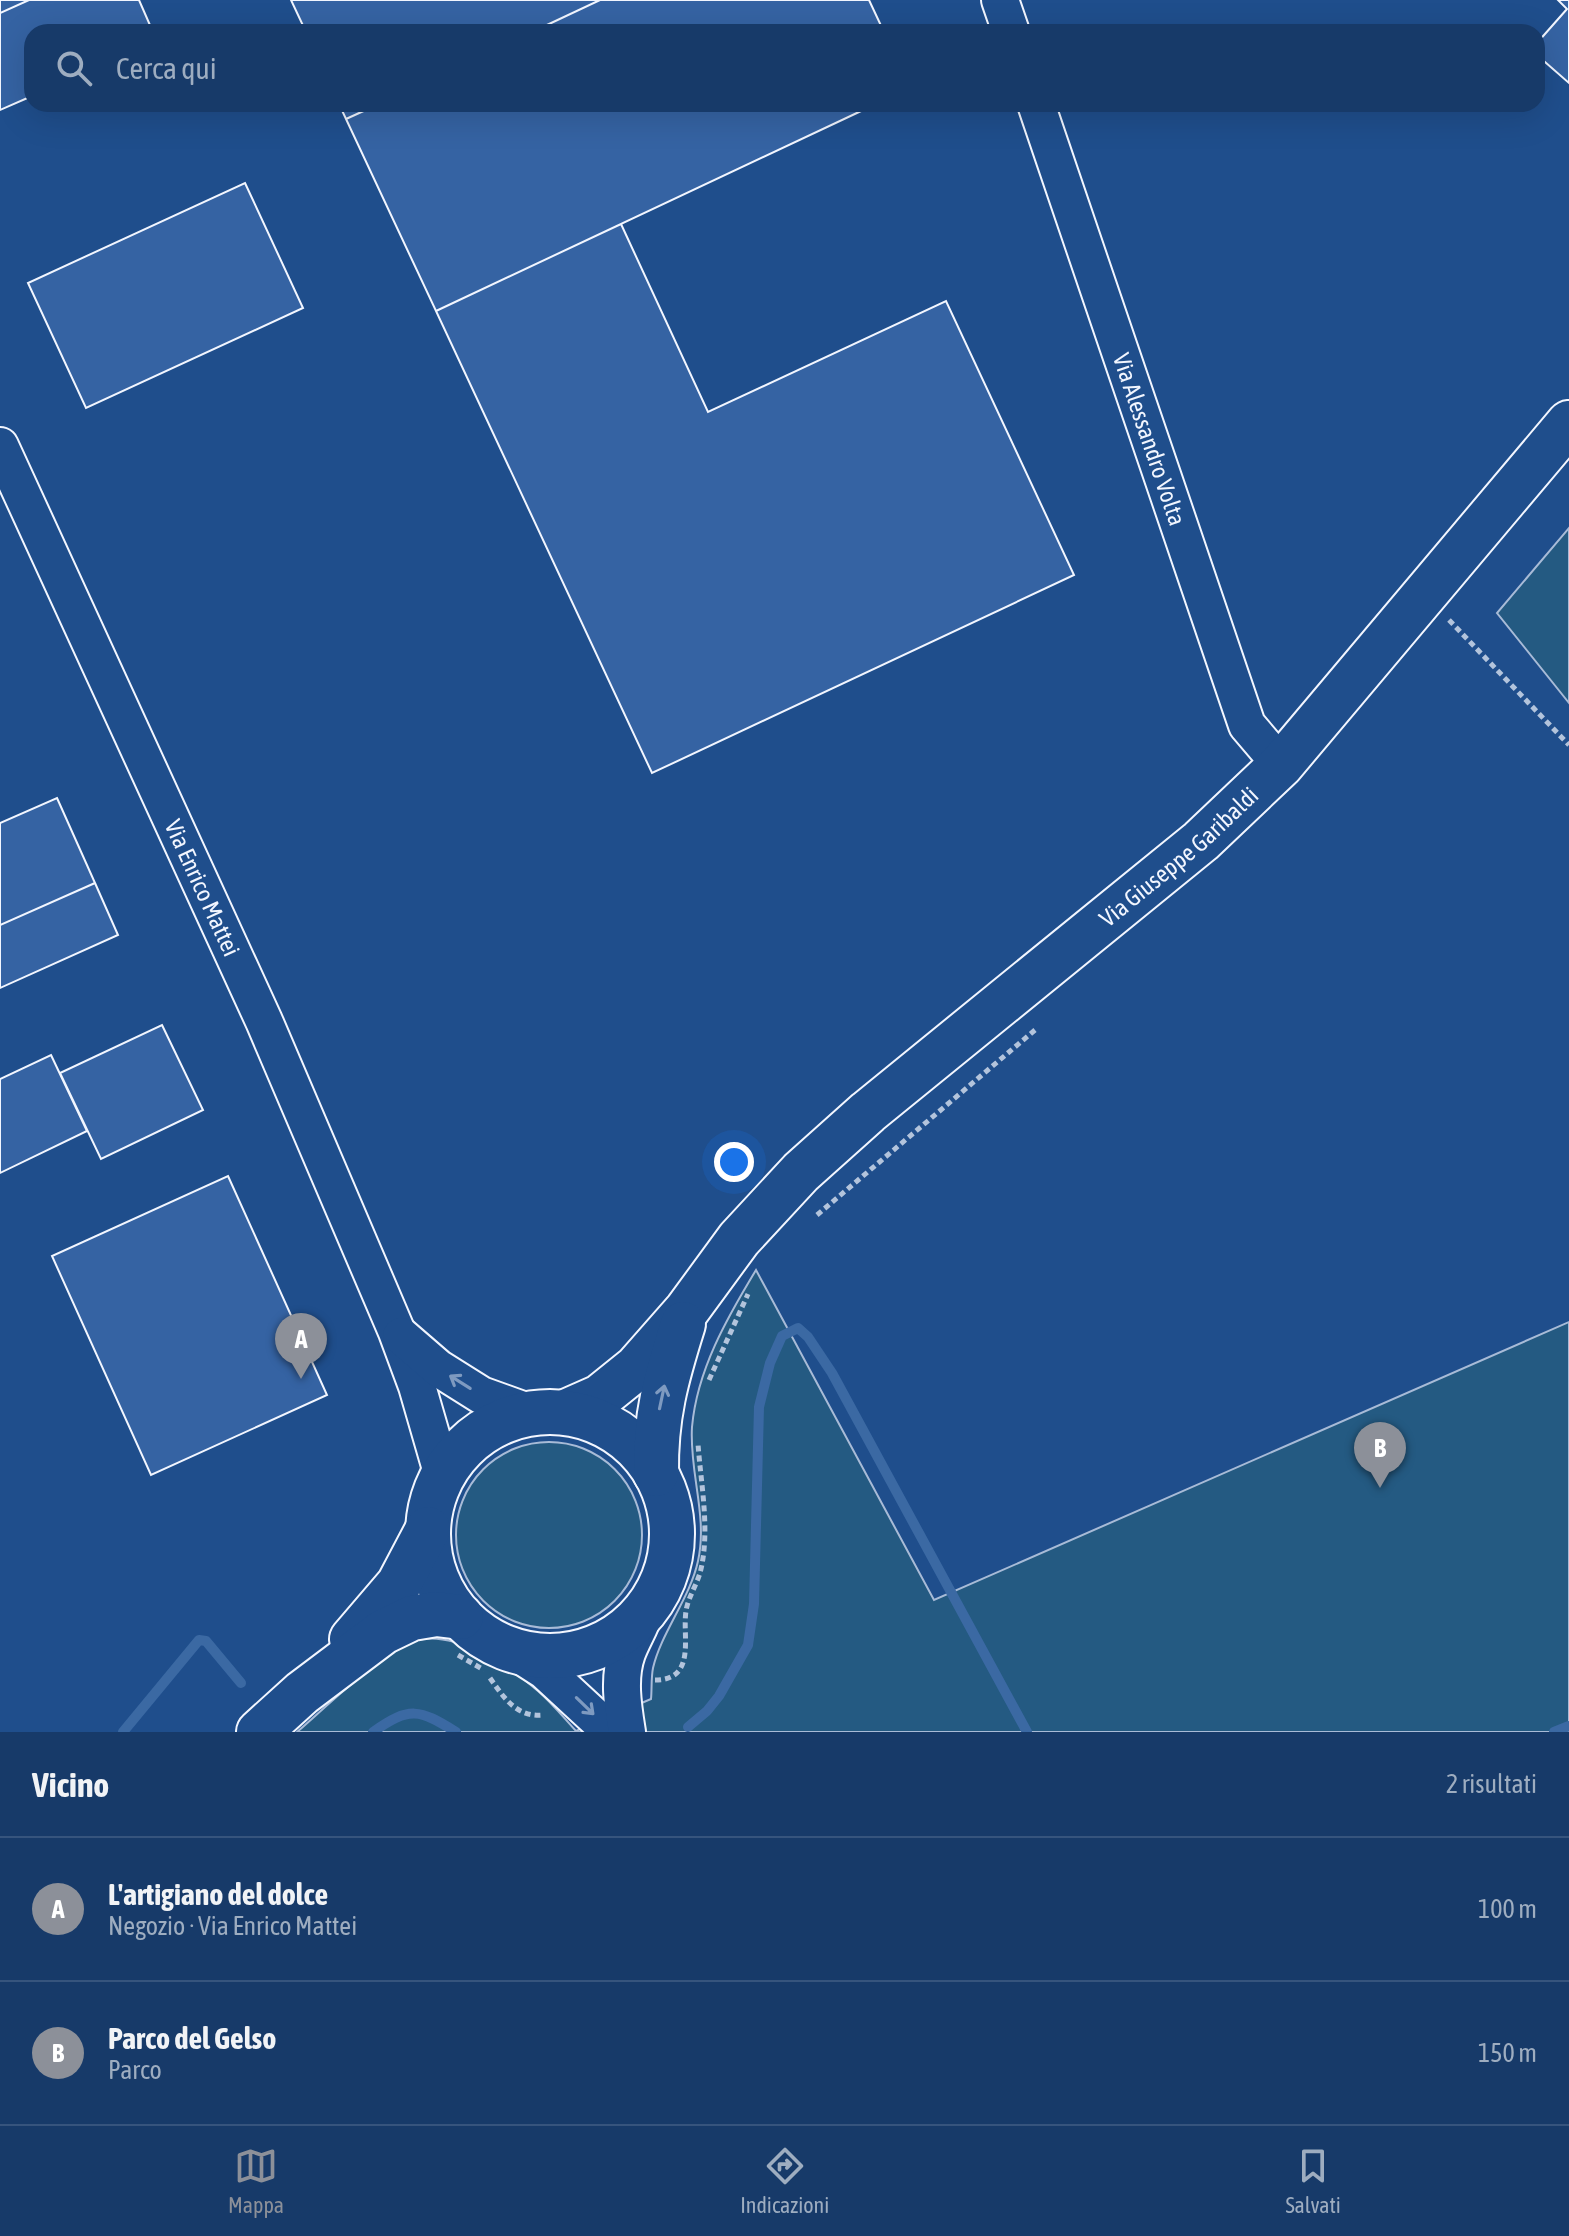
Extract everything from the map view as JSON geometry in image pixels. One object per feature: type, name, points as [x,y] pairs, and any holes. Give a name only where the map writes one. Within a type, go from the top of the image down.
[{"type":"main road","name":"Via Giuseppe Garibaldi","points":[[687,1310],[739,1239],[801,1172],[868,1112],[1201,841],[1442,617],[1569,423]]},
{"type":"main road","points":[[259,1732],[302,1693],[386,1602],[411,1564],[428,1529],[435,1493],[443,1476],[451,1462],[473,1439],[501,1422],[549,1413],[600,1397],[619,1383],[687,1310]]},
{"type":"main road","points":[[656,1474],[661,1395],[687,1310]]},
{"type":"main road","points":[[302,1693],[383,1632],[412,1618],[436,1614],[454,1634],[542,1656],[574,1654],[613,1639],[645,1611],[668,1568],[672,1520],[667,1496],[644,1455],[628,1439],[609,1426],[549,1413]]},
{"type":"main road","points":[[428,1529],[433,1567],[449,1602],[454,1634]]},
{"type":"street","points":[[1000,0],[1008,24]]},
{"type":"street","name":"Via Alessandro Volta","points":[[1039,112],[1247,725],[1281,765]]},
{"type":"street","name":"Via Enrico Mattei","points":[[0,446],[264,1021],[397,1332],[417,1386],[443,1476]]},
{"type":"street","name":"Via Enrico Mattei","points":[[397,1332],[438,1368],[481,1395],[549,1413]]},
{"type":"street","points":[[627,1732],[622,1680],[627,1652],[639,1631],[645,1611]]},
{"type":"street","points":[[511,1649],[574,1695],[611,1732]]},
{"type":"path","points":[[1442,617],[1569,745]]},
{"type":"path","points":[[812,1219],[1040,1025]]},
{"type":"path","points":[[706,1387],[754,1282]]},
{"type":"path","points":[[622,1680],[662,1680],[680,1671],[686,1657],[686,1610],[701,1571],[705,1539],[698,1431]]},
{"type":"path","points":[[454,1634],[520,1712],[541,1716],[574,1695]]},
{"type":"shaded area","points":[[1569,528],[1569,703],[1497,613]]},
{"type":"shaded area","points":[[756,1270],[934,1600],[1569,1322],[1569,1732],[297,1732],[373,1667],[418,1640],[449,1641],[498,1662],[538,1691],[576,1731],[651,1699],[652,1672],[657,1655],[689,1588],[698,1561],[701,1527],[692,1427],[700,1385],[724,1326]]},
{"type":"shaded area","points":[[549,1442],[585,1449],[615,1469],[635,1499],[642,1535],[635,1571],[615,1601],[585,1621],[549,1628],[513,1621],[483,1601],[463,1571],[456,1535],[463,1499],[483,1469],[513,1449]]},
{"type":"building","points":[[0,0],[29,0],[0,13]]},
{"type":"building","points":[[29,0],[139,0],[150,24],[24,24],[24,100],[0,110],[0,13]]},
{"type":"building","points":[[291,0],[600,0],[549,24],[302,24]]},
{"type":"building","points":[[600,0],[869,0],[880,24],[549,24]]},
{"type":"building","points":[[1558,0],[1569,0],[1569,83],[1545,62],[1545,34],[1567,9]]},
{"type":"building","points":[[343,112],[361,112],[346,119]]},
{"type":"building","points":[[361,112],[859,112],[436,311],[346,119]]},
{"type":"building","points":[[245,183],[303,308],[86,408],[28,283]]},
{"type":"building","points":[[621,224],[708,412],[946,301],[1074,575],[652,773],[436,311]]},
{"type":"building","points":[[57,798],[95,883],[0,925],[0,823]]},
{"type":"building","points":[[95,883],[118,935],[0,988],[0,925]]},
{"type":"building","points":[[162,1025],[203,1110],[101,1159],[60,1073]]},
{"type":"building","points":[[51,1055],[87,1131],[0,1173],[0,1079]]},
{"type":"building","points":[[228,1176],[327,1395],[151,1475],[52,1256]]},
{"type":"waterway","points":[[688,1727],[719,1696],[748,1645],[754,1604],[759,1407],[770,1363],[782,1336],[798,1328],[808,1337],[832,1373],[1027,1732]]},
{"type":"waterway","points":[[123,1732],[199,1640],[206,1641],[241,1683]]},
{"type":"waterway","points":[[373,1732],[396,1718],[414,1714],[433,1719],[456,1732]]},
{"type":"waterway","points":[[1554,1732],[1569,1726]]},
{"type":"place","name":"L'artigiano del dolce","points":[[301,1379]]},
{"type":"place","name":"Parco del Gelso","points":[[1380,1488]]}]
